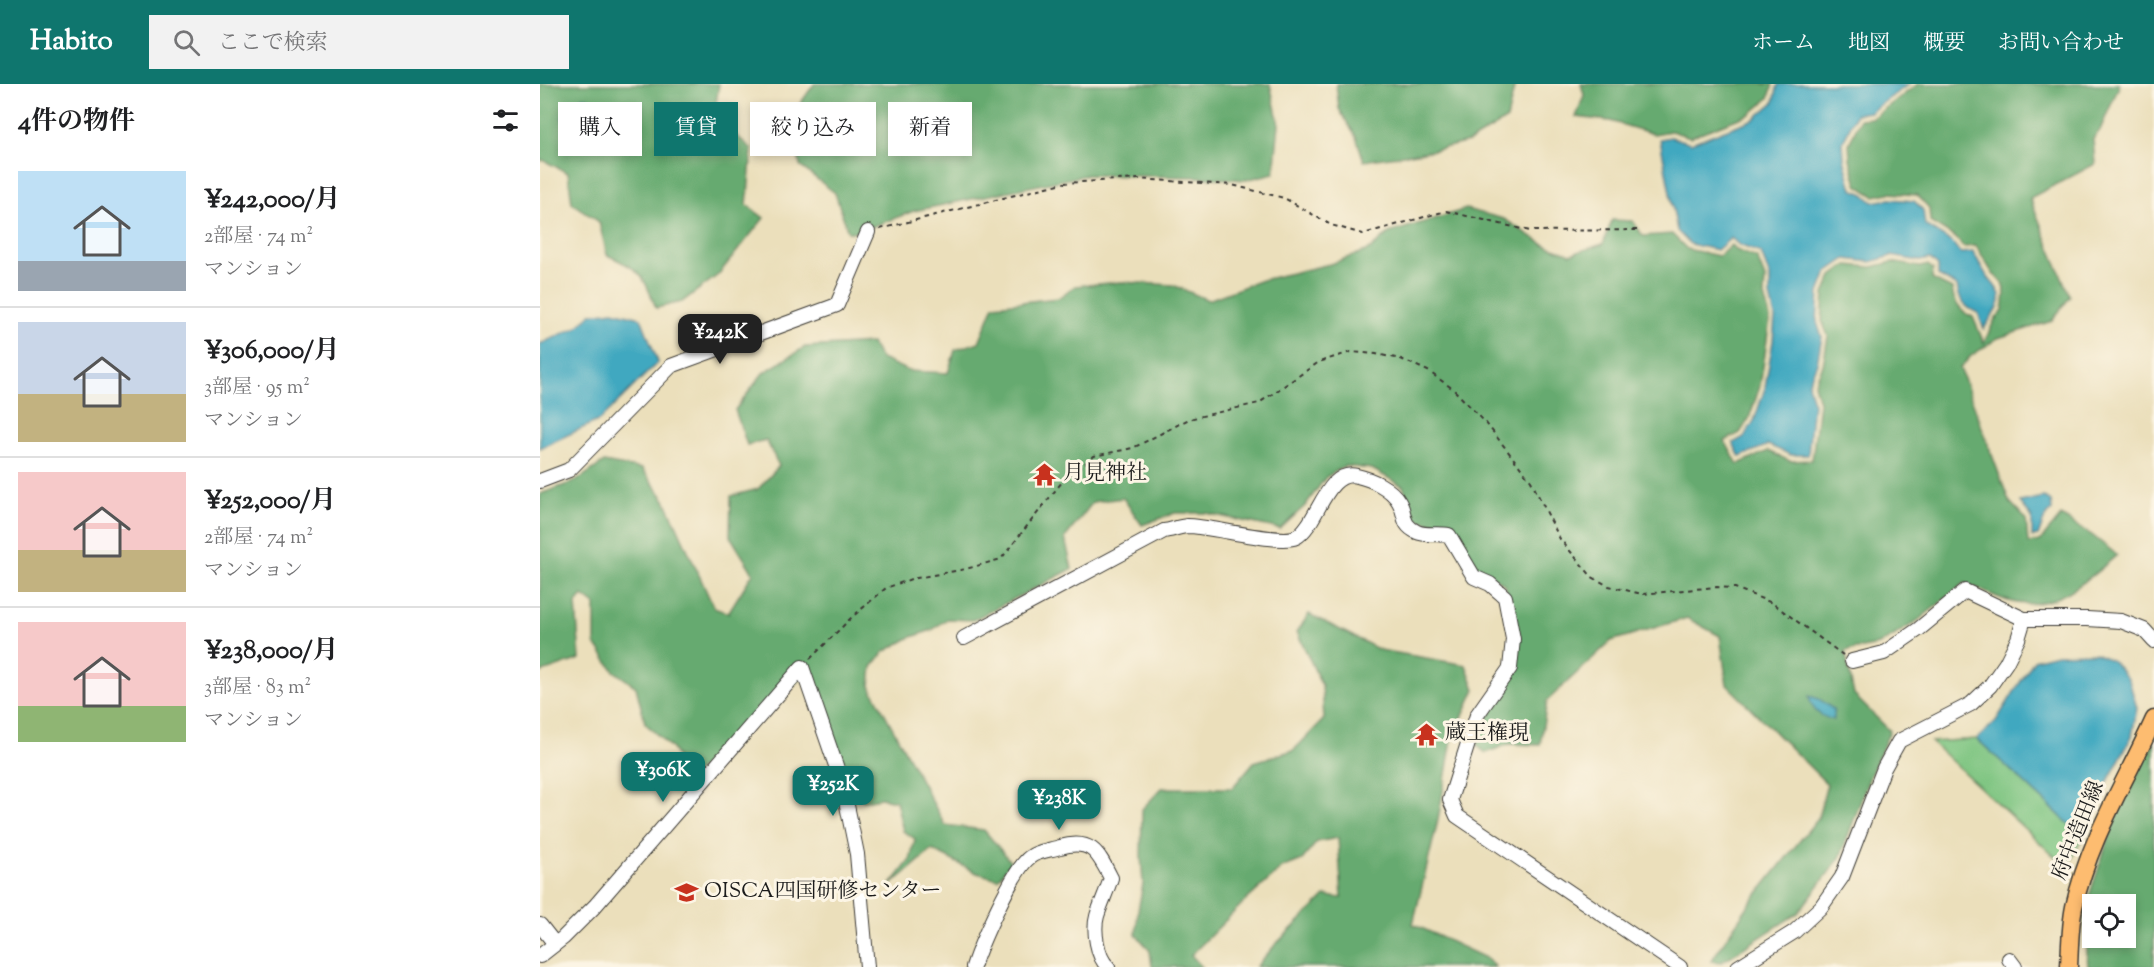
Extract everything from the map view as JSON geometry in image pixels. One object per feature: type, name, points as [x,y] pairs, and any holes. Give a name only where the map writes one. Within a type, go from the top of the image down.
[{"type":"main road","name":"府中造田線","points":[[2069,967],[2074,909],[2082,879],[2110,807],[2154,719]]},
{"type":"street","points":[[540,481],[569,470],[671,366],[837,305],[868,232]]},
{"type":"street","points":[[964,638],[1164,531],[1186,526],[1277,540],[1295,538],[1309,526],[1328,490],[1344,477],[1354,475],[1376,482],[1399,502],[1405,524],[1419,533],[1449,535],[1474,576],[1490,584],[1505,597],[1513,639],[1510,668],[1477,715],[1450,801],[1457,816],[1680,967]]},
{"type":"street","points":[[1852,661],[1884,653],[1919,629],[1965,591],[2024,619],[2121,621],[2144,630],[2154,641]]},
{"type":"street","points":[[1738,967],[1794,932],[1821,907],[1842,877],[1884,768],[1899,741],[1971,704],[1990,686],[2006,663],[2024,619]]},
{"type":"street","points":[[540,956],[595,906],[802,667]]},
{"type":"street","points":[[802,667],[843,786],[857,854],[867,967]]},
{"type":"street","points":[[973,967],[1019,868],[1031,856],[1072,844],[1082,844],[1097,852],[1111,878],[1096,918],[1097,946],[1104,964],[1108,967]]},
{"type":"street","points":[[540,925],[555,944]]},
{"type":"path","points":[[868,232],[1063,183],[1138,179],[1232,185],[1284,198],[1331,225],[1363,234],[1446,212],[1530,231],[1638,230]]},
{"type":"path","points":[[802,667],[886,588],[911,579],[966,569],[1001,559],[1062,482],[1094,456],[1133,448],[1189,419],[1259,403],[1319,362],[1351,352],[1401,359],[1428,371],[1453,389],[1486,423],[1531,481],[1560,539],[1592,577],[1609,586],[1642,594],[1717,587],[1735,588],[1772,603],[1852,661]]},
{"type":"green space","points":[[540,84],[719,84],[716,102],[654,102],[654,156],[738,156],[738,137],[750,147],[751,156],[747,205],[764,218],[718,275],[682,302],[656,308],[639,274],[607,255],[599,222],[572,203],[568,173],[543,160],[540,161]]},
{"type":"green space","points":[[814,84],[1270,84],[1279,124],[1274,173],[1246,180],[1087,175],[914,211],[858,232],[848,232],[835,193],[800,166],[799,156],[876,156],[876,102],[801,102]]},
{"type":"green space","points":[[1336,84],[1515,84],[1507,119],[1469,142],[1430,151],[1364,161],[1356,137],[1339,109]]},
{"type":"green space","points":[[1581,84],[1773,84],[1769,98],[1750,114],[1690,137],[1671,131],[1654,134],[1610,121],[1576,117],[1584,95]]},
{"type":"green space","points":[[1918,84],[2120,84],[2100,130],[2093,139],[2095,164],[2030,198],[2070,297],[2052,321],[1998,338],[1971,356],[1960,368],[2009,501],[2026,519],[2028,543],[2040,541],[2061,516],[2092,535],[2117,555],[2069,592],[2042,602],[2027,604],[2012,602],[1965,583],[1916,622],[1879,645],[1845,651],[1854,695],[1890,731],[1870,776],[1840,858],[1798,913],[1722,962],[1711,961],[1750,903],[1818,818],[1827,784],[1727,685],[1720,636],[1687,618],[1611,641],[1547,701],[1540,745],[1509,744],[1486,753],[1477,746],[1487,719],[1518,659],[1513,612],[1505,585],[1475,565],[1451,528],[1414,519],[1403,486],[1372,469],[1345,466],[1326,477],[1305,506],[1280,529],[1206,513],[1175,513],[1142,525],[1123,498],[1093,502],[1065,538],[1072,569],[973,620],[947,619],[932,630],[909,638],[884,652],[872,667],[870,686],[945,825],[984,830],[1011,862],[998,879],[977,873],[932,850],[890,886],[910,860],[915,839],[903,831],[896,801],[881,798],[864,801],[853,793],[827,722],[803,676],[760,717],[736,733],[690,779],[672,749],[645,723],[636,687],[614,671],[595,644],[595,605],[583,596],[576,604],[580,659],[540,673],[540,494],[576,481],[604,462],[642,469],[665,500],[714,608],[728,613],[753,573],[730,536],[731,496],[758,489],[779,466],[766,440],[747,445],[735,410],[763,373],[805,347],[871,343],[881,359],[909,371],[948,373],[955,350],[979,342],[994,305],[1058,298],[1075,286],[1121,282],[1173,285],[1208,300],[1262,280],[1330,264],[1369,250],[1389,233],[1466,209],[1504,219],[1545,245],[1571,254],[1603,244],[1612,220],[1633,221],[1643,236],[1672,234],[1687,249],[1719,256],[1731,245],[1736,250],[1757,258],[1765,278],[1764,296],[1770,318],[1760,386],[1749,419],[1740,433],[1725,441],[1738,464],[1768,451],[1790,461],[1812,460],[1819,402],[1814,384],[1823,365],[1828,336],[1822,321],[1824,294],[1832,276],[1847,265],[1872,267],[1892,262],[1920,267],[1928,265],[1933,269],[1932,279],[1952,289],[1958,306],[1973,317],[1984,343],[1994,321],[2003,310],[2005,294],[2002,282],[1993,274],[1976,246],[1963,247],[1956,238],[1930,222],[1929,208],[1917,195],[1889,193],[1874,196],[1857,185],[1850,159],[1849,144],[1860,119],[1872,118]]},
{"type":"green space","points":[[1309,614],[1380,650],[1466,665],[1475,689],[1452,740],[1438,820],[1413,924],[1488,959],[1495,967],[1256,967],[1325,896],[1342,898],[1338,838],[1317,842],[1302,860],[1282,868],[1239,907],[1191,955],[1202,967],[1152,967],[1150,951],[1136,934],[1143,884],[1142,809],[1162,788],[1232,788],[1254,762],[1294,750],[1324,719],[1322,686],[1297,632]]},
{"type":"green space","points":[[1977,739],[2083,837],[2067,868],[1931,742]]},
{"type":"green space","points":[[2154,741],[2154,967],[2088,967],[2087,948],[2136,948],[2136,894],[2090,894],[2114,822]]},
{"type":"water","points":[[1778,84],[1909,84],[1870,112],[1856,114],[1843,142],[1844,159],[1852,189],[1864,194],[1873,202],[1890,199],[1914,201],[1923,210],[1925,225],[1952,242],[1960,253],[1973,252],[1998,291],[2000,299],[1997,309],[1984,329],[1978,313],[1963,302],[1957,286],[1938,276],[1938,266],[1930,259],[1920,261],[1891,256],[1871,262],[1846,259],[1827,272],[1819,293],[1817,322],[1822,337],[1817,363],[1808,384],[1813,402],[1808,455],[1791,455],[1768,445],[1740,457],[1733,443],[1744,437],[1754,421],[1765,388],[1773,341],[1775,317],[1770,296],[1770,277],[1761,253],[1739,245],[1731,238],[1717,250],[1690,244],[1677,231],[1660,139],[1671,137],[1691,143],[1754,119],[1774,102]]},
{"type":"water","points":[[587,97],[591,102],[578,102],[580,98]]},
{"type":"water","points":[[613,311],[641,318],[658,362],[600,420],[540,448],[540,344],[577,327],[591,314]]},
{"type":"water","points":[[2044,497],[2051,502],[2052,510],[2045,517],[2038,536],[2032,537],[2032,517],[2020,502]]},
{"type":"water","points":[[2095,653],[2113,661],[2129,680],[2137,708],[2132,736],[2099,798],[2083,837],[1977,739],[1996,721],[2034,660],[2057,654]]},
{"type":"water","points":[[1809,696],[1819,699],[1834,710],[1834,720],[1817,712]]},
{"type":"place","name":"月見神社","points":[[1045,474]]},
{"type":"place","name":"蔵王権現","points":[[1427,734]]},
{"type":"place","name":"OISCA四国研修センター","points":[[686,892]]}]
